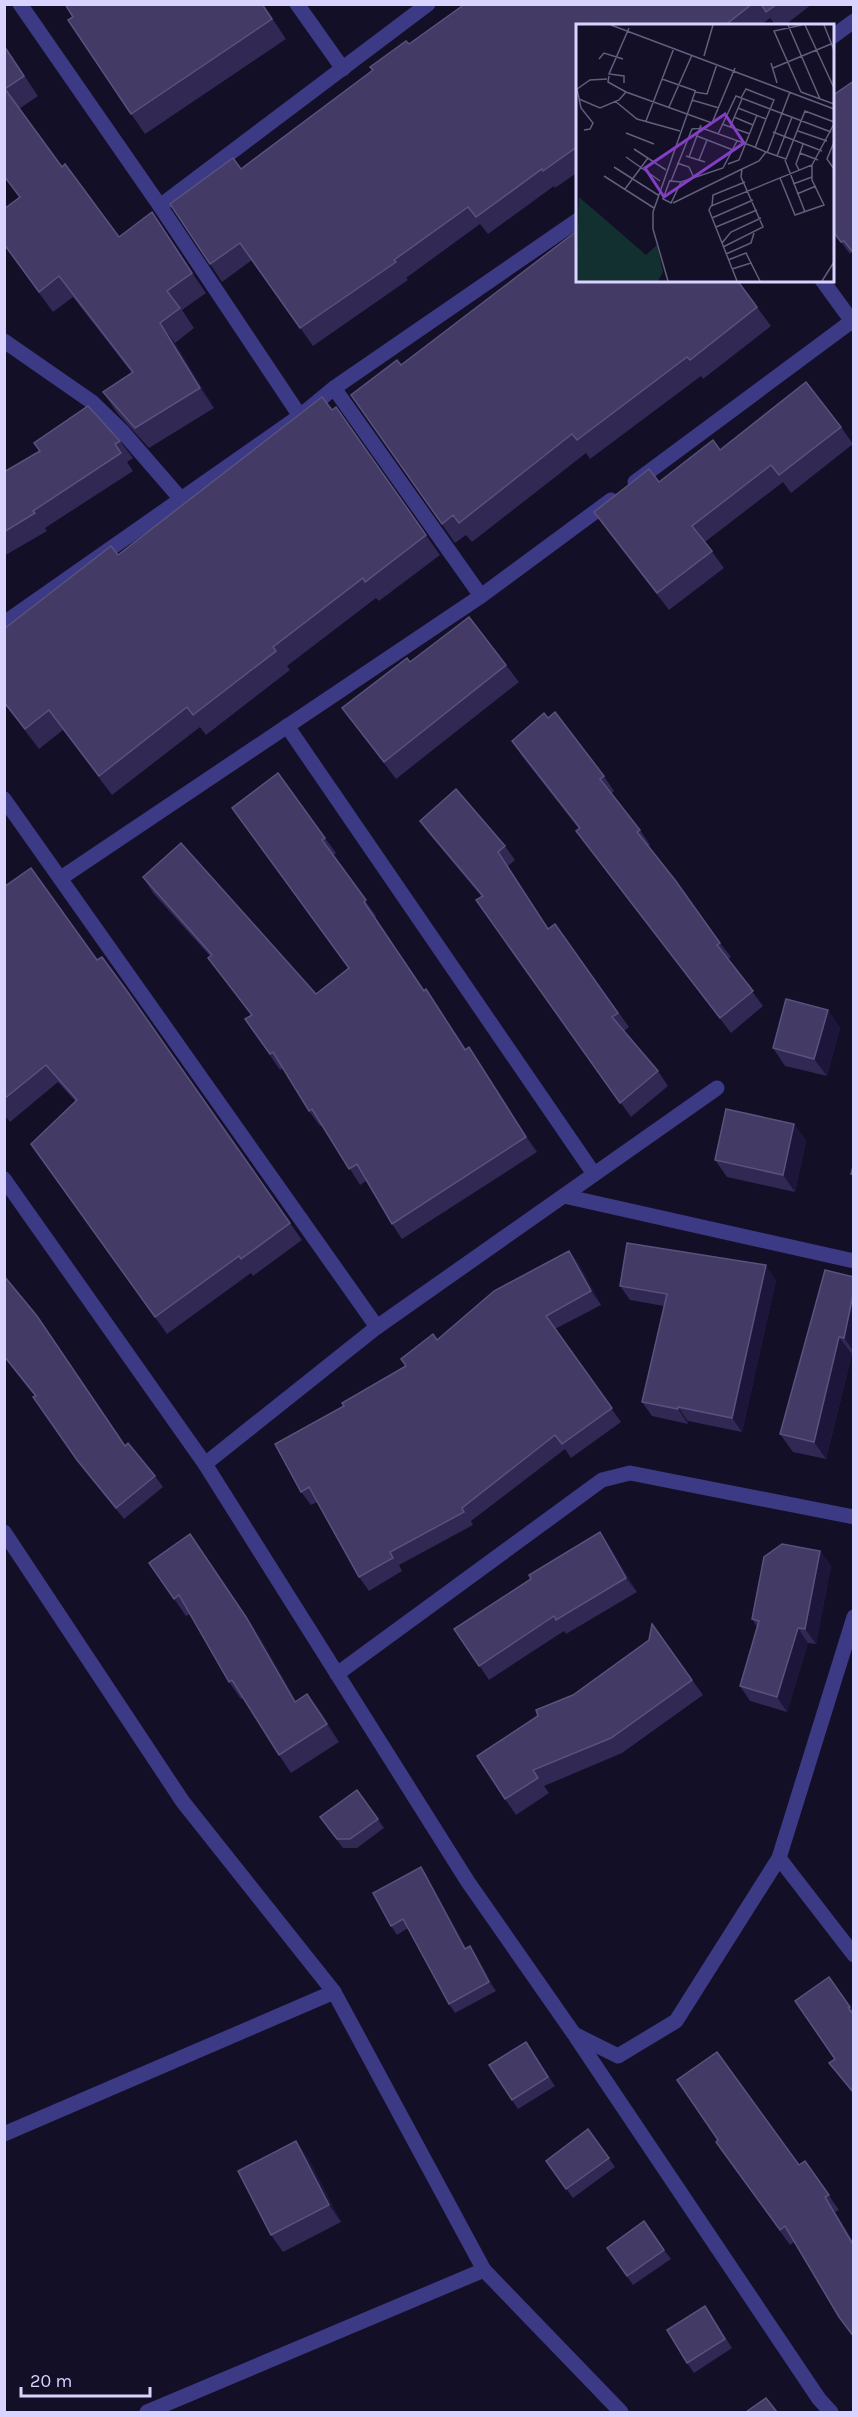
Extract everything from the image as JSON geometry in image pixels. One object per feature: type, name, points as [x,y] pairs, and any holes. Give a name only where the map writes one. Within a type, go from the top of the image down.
[{"type":"street","points":[[20,4],[160,206],[300,416]]},
{"type":"street","points":[[297,4],[343,69]]},
{"type":"street","points":[[160,206],[428,4]]},
{"type":"street","points":[[834,36],[854,21]]},
{"type":"street","points":[[4,623],[300,416],[334,388],[576,221]]},
{"type":"street","points":[[61,878],[481,596],[853,322],[823,282]]},
{"type":"street","points":[[4,341],[92,402],[122,431],[180,498]]},
{"type":"street","points":[[334,388],[481,596]]},
{"type":"street","points":[[287,726],[594,1174]]},
{"type":"street","points":[[4,799],[377,1327]]},
{"type":"street","points":[[205,1464],[377,1327],[717,1088]]},
{"type":"street","points":[[4,1179],[205,1464],[468,1882],[574,2034],[819,2399],[831,2412]]},
{"type":"street","points":[[564,1196],[854,1260]]},
{"type":"street","points":[[337,1674],[602,1480],[630,1473],[854,1517]]},
{"type":"street","points":[[4,1532],[183,1802],[334,1992],[484,2270],[621,2412]]},
{"type":"street","points":[[574,2034],[618,2056],[676,2021],[779,1858],[854,1617]]},
{"type":"street","points":[[779,1858],[854,1955]]},
{"type":"street","points":[[4,2134],[334,1992]]},
{"type":"street","points":[[147,2412],[484,2270]]},
{"type":"building","points":[[65,4],[262,4],[272,19],[131,114],[68,20],[73,17]]},
{"type":"building","points":[[465,4],[752,4],[727,24],[576,24],[576,147],[476,217],[468,207],[394,260],[396,262],[300,328],[240,243],[210,264],[170,204],[233,158],[241,169],[373,70],[370,67],[406,41],[409,44]]},
{"type":"building","points":[[761,4],[777,4],[766,12]]},
{"type":"building","points":[[4,46],[24,76],[5,89],[62,167],[65,164],[119,237],[152,212],[192,273],[167,291],[180,308],[160,323],[200,388],[135,428],[103,392],[133,372],[59,276],[39,292],[4,244],[4,209],[20,197],[4,176]]},
{"type":"building","points":[[854,81],[854,254],[834,233],[834,95]]},
{"type":"building","points":[[576,232],[576,282],[738,282],[757,307],[690,360],[687,357],[577,440],[572,434],[459,523],[453,515],[442,524],[351,395],[397,360],[401,365]]},
{"type":"building","points":[[806,382],[841,427],[779,475],[771,465],[692,526],[712,551],[657,593],[594,512],[649,469],[659,482],[713,440],[720,450]]},
{"type":"building","points":[[322,397],[332,410],[336,407],[426,535],[365,582],[363,578],[273,647],[276,651],[193,715],[187,707],[99,776],[49,710],[25,729],[4,702],[4,629],[111,546],[118,555]]},
{"type":"building","points":[[88,406],[120,441],[115,444],[121,453],[4,532],[4,472],[40,451],[34,443]]},
{"type":"building","points":[[469,617],[506,665],[384,762],[342,708],[407,658],[410,662]]},
{"type":"building","points":[[555,712],[604,776],[600,779],[640,830],[637,832],[675,880],[720,943],[717,945],[753,991],[720,1018],[576,831],[580,828],[512,741],[544,713],[548,718]]},
{"type":"building","points":[[278,773],[325,838],[322,840],[366,900],[364,902],[424,991],[426,989],[465,1050],[469,1047],[526,1137],[392,1224],[357,1164],[349,1169],[312,1109],[309,1111],[273,1052],[270,1054],[245,1019],[252,1015],[208,958],[212,955],[143,877],[181,843],[316,994],[349,968],[232,808]]},
{"type":"building","points":[[456,789],[505,846],[498,852],[548,929],[555,924],[618,1013],[612,1017],[658,1071],[620,1103],[476,900],[483,896],[420,821]]},
{"type":"building","points":[[31,868],[97,960],[102,957],[127,991],[290,1223],[241,1259],[239,1256],[155,1317],[31,1144],[77,1100],[46,1065],[4,1099],[4,887]]},
{"type":"building","points":[[786,999],[828,1010],[814,1059],[773,1048]]},
{"type":"building","points":[[726,1109],[794,1124],[783,1175],[715,1160]]},
{"type":"building","points":[[627,1243],[766,1265],[732,1418],[642,1402],[667,1294],[620,1286]]},
{"type":"building","points":[[569,1251],[591,1291],[546,1316],[612,1408],[562,1444],[555,1435],[462,1508],[464,1512],[390,1552],[393,1558],[359,1577],[309,1487],[301,1492],[275,1444],[344,1406],[342,1403],[406,1366],[401,1359],[433,1334],[437,1340],[494,1291]]},
{"type":"building","points":[[825,1270],[854,1277],[854,1290],[844,1338],[839,1337],[814,1442],[780,1434]]},
{"type":"building","points":[[4,1276],[37,1316],[125,1446],[128,1443],[155,1476],[116,1508],[77,1460],[33,1397],[36,1396],[4,1356]]},
{"type":"building","points":[[600,1532],[626,1578],[556,1620],[554,1616],[479,1666],[454,1629],[531,1579],[529,1575]]},
{"type":"building","points":[[190,1534],[246,1617],[295,1702],[307,1694],[327,1724],[279,1755],[232,1680],[229,1682],[179,1595],[174,1599],[149,1563]]},
{"type":"building","points":[[782,1544],[820,1551],[805,1629],[798,1628],[777,1697],[740,1686],[759,1621],[752,1619],[764,1557]]},
{"type":"building","points":[[652,1624],[692,1680],[611,1738],[533,1770],[538,1778],[505,1799],[477,1756],[538,1716],[536,1710],[573,1695],[649,1640]]},
{"type":"building","points":[[357,1790],[378,1819],[350,1839],[337,1839],[320,1817]]},
{"type":"building","points":[[421,1867],[465,1949],[470,1946],[489,1982],[449,2004],[403,1919],[391,1926],[373,1893]]},
{"type":"building","points":[[829,1977],[854,2015],[854,2093],[829,2063],[835,2059],[795,2001]]},
{"type":"building","points":[[526,2042],[548,2077],[512,2100],[489,2065]]},
{"type":"building","points":[[717,2052],[799,2165],[805,2161],[829,2195],[825,2197],[854,2246],[854,2337],[839,2317],[785,2226],[780,2230],[716,2142],[718,2140],[677,2080]]},
{"type":"building","points":[[588,2129],[609,2158],[566,2189],[546,2161]]},
{"type":"building","points":[[296,2141],[329,2205],[271,2235],[238,2171]]},
{"type":"building","points":[[644,2221],[664,2250],[627,2276],[607,2248]]},
{"type":"building","points":[[705,2306],[725,2339],[687,2363],[667,2330]]},
{"type":"building","points":[[766,2398],[777,2412],[746,2412]]}]
